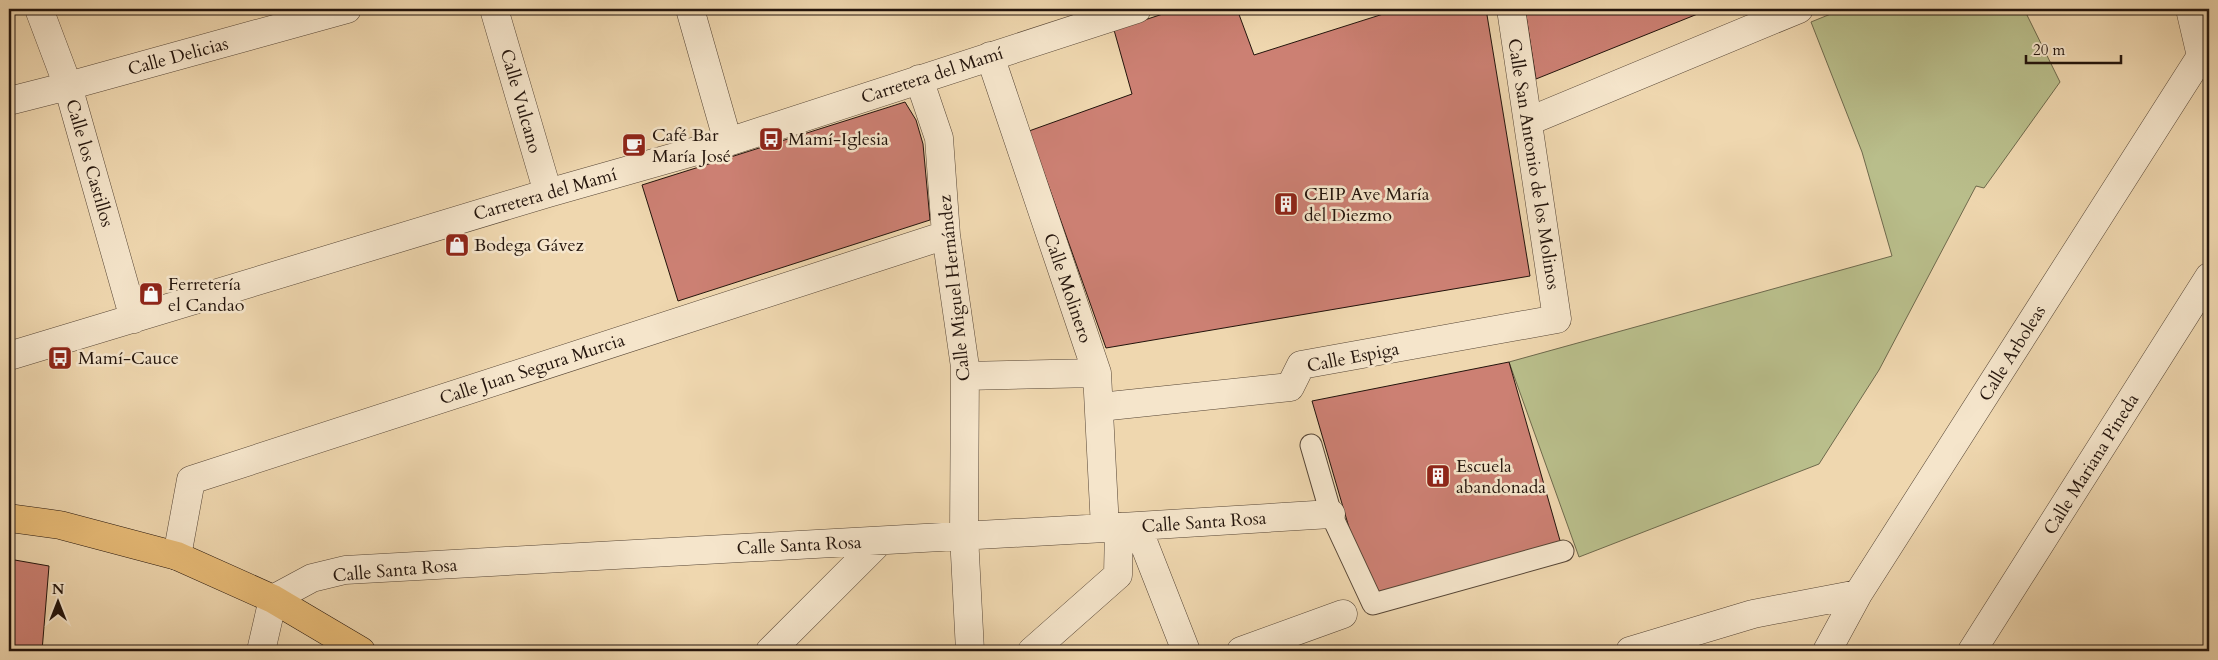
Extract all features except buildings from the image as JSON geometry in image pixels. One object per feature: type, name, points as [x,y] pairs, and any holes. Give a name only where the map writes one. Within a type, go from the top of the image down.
[{"type":"main road","points":[[9,518],[60,525],[177,556],[273,599],[362,651]]},
{"type":"street","name":"Calle los Castillos","points":[[39,9],[68,86],[134,319]]},
{"type":"street","name":"Calle Delicias","points":[[9,100],[68,86],[347,9]]},
{"type":"street","name":"Calle Vulcano","points":[[494,9],[548,193]]},
{"type":"street","points":[[690,9],[728,142]]},
{"type":"street","name":"Carretera del Mamí","points":[[9,356],[548,193],[728,142],[1138,9]]},
{"type":"street","name":"Calle San Antonio de los Molinos","points":[[1510,9],[1529,121],[1558,319]]},
{"type":"street","points":[[1529,121],[1799,9]]},
{"type":"street","name":"Calle Arboleas","points":[[1827,651],[1858,594],[2201,56],[2190,9]]},
{"type":"street","name":"Calle Molinero","points":[[990,56],[1097,373],[1100,407],[1120,527],[1118,575],[1032,651]]},
{"type":"street","name":"Calle Miguel Hernández","points":[[919,79],[939,138],[946,235],[965,376],[964,535],[970,651]]},
{"type":"street","name":"Calle Juan Segura Murcia","points":[[177,556],[191,480],[946,235]]},
{"type":"street","name":"Calle Mariana Pineda","points":[[1972,651],[2209,277]]},
{"type":"street","name":"Calle Espiga","points":[[1100,407],[1290,387],[1300,365],[1558,319]]},
{"type":"street","points":[[965,376],[1097,373]]},
{"type":"street","points":[[1311,445],[1331,514],[1372,604],[1562,551]]},
{"type":"street","name":"Calle Santa Rosa","points":[[273,599],[312,578],[345,570],[1331,514]]},
{"type":"street","points":[[1120,527],[1186,651]]},
{"type":"street","points":[[770,651],[880,541]]},
{"type":"street","points":[[1630,651],[1753,614],[1858,594]]},
{"type":"street","points":[[261,651],[273,599]]},
{"type":"street","points":[[1241,651],[1343,614]]},
{"type":"green space","points":[[1843,9],[2024,9],[2060,82],[1984,188],[1976,186],[1879,370],[1819,464],[1579,557],[1509,362],[1892,256],[1862,152],[1811,22]]},
{"type":"place","name":"Mamí-Iglesia","points":[[771,139]]},
{"type":"place","name":"Café Bar María José","points":[[634,145]]},
{"type":"place","name":"CEIP Ave María del Diezmo","points":[[1286,204]]},
{"type":"place","name":"Bodega Gávez","points":[[457,245]]},
{"type":"place","name":"Ferretería el Candao","points":[[151,294]]},
{"type":"place","name":"Mamí-Cauce","points":[[60,358]]},
{"type":"place","name":"Escuela abandonada","points":[[1438,476]]}]
